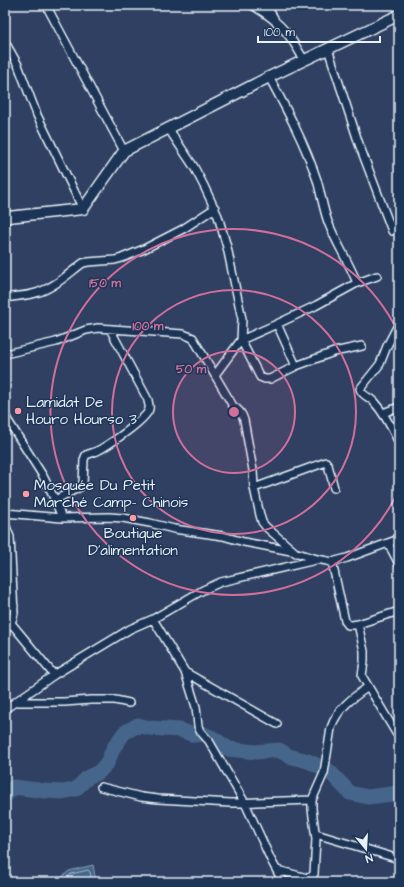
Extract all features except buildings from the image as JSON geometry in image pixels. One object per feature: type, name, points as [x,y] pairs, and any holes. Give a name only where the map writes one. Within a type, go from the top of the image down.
[{"type":"main road","points":[[6,216],[83,209],[124,151],[269,77],[399,15]]},
{"type":"street","points":[[46,5],[124,151]]},
{"type":"street","points":[[252,5],[276,22],[291,38],[304,60]]},
{"type":"street","points":[[266,5],[276,22]]},
{"type":"street","points":[[5,42],[18,65],[37,115],[83,209]]},
{"type":"street","points":[[328,48],[359,144],[392,231]]},
{"type":"street","points":[[269,77],[299,134],[317,180],[332,232],[357,283]]},
{"type":"street","points":[[168,128],[194,167],[218,216],[227,247],[242,319],[241,340],[260,377],[270,379],[296,366],[341,350],[362,346]]},
{"type":"street","points":[[5,298],[36,293],[47,289],[56,284],[83,263],[115,260],[144,249],[183,229],[215,208]]},
{"type":"street","points":[[215,375],[241,340],[315,306],[357,283],[377,276]]},
{"type":"street","points":[[399,323],[387,346],[380,364],[360,389],[361,392],[373,400],[389,421],[399,443]]},
{"type":"street","points":[[277,324],[296,366]]},
{"type":"street","points":[[5,354],[56,342],[86,330],[98,328],[183,334],[193,338],[233,406],[241,411],[252,458],[254,488],[262,522],[296,553]]},
{"type":"street","points":[[55,500],[83,484],[84,460],[86,455],[102,448],[132,428],[146,414],[149,407],[148,400],[110,329]]},
{"type":"street","points":[[383,413],[399,407]]},
{"type":"street","points":[[5,416],[42,476],[55,500],[62,518]]},
{"type":"street","points":[[254,488],[326,462],[334,488]]},
{"type":"street","points":[[5,513],[62,518],[123,518],[174,529],[214,534],[292,551],[316,560],[332,562],[399,539]]},
{"type":"street","points":[[5,524],[10,537],[14,606],[14,618],[5,630]]},
{"type":"street","points":[[388,543],[399,564]]},
{"type":"street","points":[[5,709],[54,675],[130,629],[153,619],[212,585],[316,560]]},
{"type":"street","points":[[332,562],[348,624],[352,626],[399,611]]},
{"type":"street","points":[[5,605],[14,606]]},
{"type":"street","points":[[153,619],[185,672],[196,707],[200,731],[209,741],[245,803],[271,860],[283,882]]},
{"type":"street","points":[[11,624],[54,675]]},
{"type":"street","points":[[358,624],[364,651],[362,676],[396,733]]},
{"type":"street","points":[[185,672],[277,724]]},
{"type":"street","points":[[277,870],[307,878],[314,874],[316,834],[312,800],[324,774],[331,728],[340,710],[355,696],[368,687]]},
{"type":"street","points":[[17,702],[115,700],[129,703]]},
{"type":"street","points":[[101,787],[141,797],[231,803],[312,800]]},
{"type":"street","points":[[316,834],[399,859]]},
{"type":"water","points":[[93,865],[96,882],[56,882],[69,871]]},
{"type":"waterway","points":[[5,794],[7,794],[14,787],[63,792],[76,789],[88,777],[99,772],[107,763],[114,747],[124,733],[138,725],[149,728],[180,730],[194,735],[204,734],[213,738],[229,749],[255,752],[279,750],[289,756],[308,761],[329,771],[350,793],[368,797],[399,793]]},
{"type":"place","name":"Lamidat De Houro Hourso 3","points":[[18,411]]},
{"type":"place","name":"Mosquée Du Petit Marché Camp- Chinois","points":[[26,494]]},
{"type":"place","name":"Boutique D'alimentation","points":[[133,518]]}]
